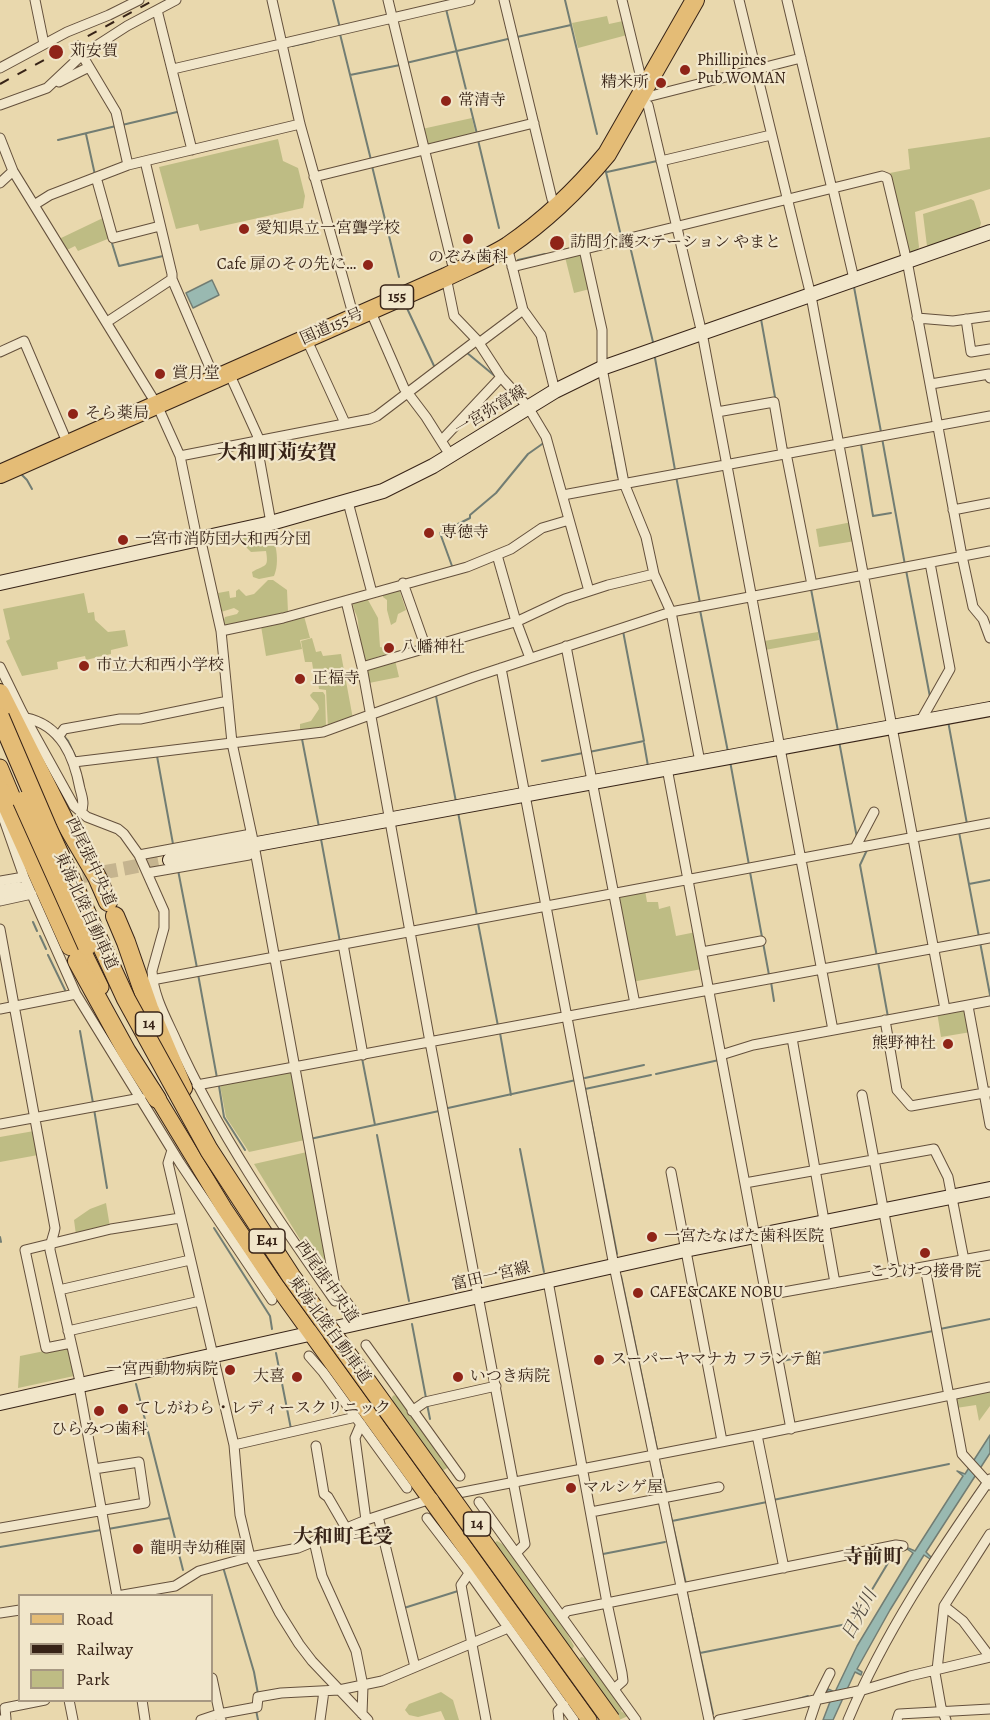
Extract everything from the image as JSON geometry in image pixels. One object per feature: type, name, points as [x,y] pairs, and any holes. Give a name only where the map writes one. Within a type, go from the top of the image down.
[{"type":"highway","name":"国道155号","points":[[0,463],[64,435],[230,373],[370,310],[449,270],[498,239],[552,199],[598,148],[642,90],[684,0]]},
{"type":"highway","name":"国道155号","points":[[0,474],[154,400],[211,369],[351,307],[507,246],[552,213],[607,154],[695,0]]},
{"type":"highway","points":[[0,693],[76,841],[92,867],[129,949],[149,1008],[190,1087]]},
{"type":"highway","name":"東海北陸自動車道","points":[[0,717],[48,829],[126,999],[209,1150],[297,1286],[611,1720]]},
{"type":"highway","name":"東海北陸自動車道","points":[[0,749],[61,889],[115,1004],[216,1183],[288,1293],[597,1720]]},
{"type":"highway","points":[[0,790],[26,880],[74,953],[149,1098]]},
{"type":"main road","name":"一宮弥富線","points":[[0,583],[271,523],[348,502],[399,484],[491,431],[528,406],[602,368],[990,232]]},
{"type":"main road","name":"西尾張中央道","points":[[0,700],[44,804],[107,941],[190,1087],[213,1141],[282,1238],[335,1328],[388,1388],[455,1493],[619,1720]]},
{"type":"main road","points":[[170,860],[990,709]]},
{"type":"main road","name":"14","points":[[0,767],[149,1098],[310,1334],[358,1415],[429,1499],[472,1568],[568,1701],[590,1720]]},
{"type":"main road","points":[[0,892],[26,880]]},
{"type":"main road","name":"富田一宮線","points":[[0,1403],[686,1250],[990,1189]]},
{"type":"street","points":[[35,0],[44,44]]},
{"type":"street","points":[[0,68],[44,44],[139,0]]},
{"type":"street","points":[[47,88],[82,55],[127,26],[176,0]]},
{"type":"street","points":[[272,0],[300,124],[351,307]]},
{"type":"street","points":[[388,0],[425,150],[449,270],[454,316],[478,342],[501,377],[528,406],[546,437],[589,591]]},
{"type":"street","points":[[172,69],[470,0]]},
{"type":"street","points":[[504,0],[552,199]]},
{"type":"street","points":[[622,0],[702,334],[833,1030]]},
{"type":"street","points":[[739,0],[811,296],[945,1010]]},
{"type":"street","points":[[787,0],[855,279]]},
{"type":"street","points":[[157,10],[192,150]]},
{"type":"street","points":[[82,55],[116,112],[128,165]]},
{"type":"street","points":[[642,90],[756,70],[801,58]]},
{"type":"street","points":[[0,105],[47,88],[89,67]]},
{"type":"street","points":[[314,177],[534,123]]},
{"type":"street","points":[[34,205],[50,195],[128,165],[300,124]]},
{"type":"street","points":[[661,161],[771,135]]},
{"type":"street","points":[[0,138],[13,171],[154,400],[180,456],[221,631],[232,743],[254,845],[334,1301]]},
{"type":"street","points":[[146,161],[172,279],[211,369]]},
{"type":"street","points":[[0,183],[13,171]]},
{"type":"street","points":[[512,267],[882,176],[887,178],[907,261],[962,556],[974,607],[983,619],[990,638]]},
{"type":"street","points":[[96,177],[113,238],[160,226]]},
{"type":"street","points":[[507,246],[523,310],[541,335],[555,391]]},
{"type":"street","points":[[584,249],[602,330],[602,368],[624,483],[646,537],[654,574],[671,612],[700,762]]},
{"type":"street","points":[[107,322],[172,279]]},
{"type":"street","points":[[370,310],[407,392],[442,440],[450,455]]},
{"type":"street","points":[[180,456],[377,416],[523,310]]},
{"type":"street","points":[[917,318],[953,321],[990,316]]},
{"type":"street","points":[[966,320],[971,352],[990,350]]},
{"type":"street","points":[[306,338],[345,423]]},
{"type":"street","points":[[0,352],[24,341],[64,435]]},
{"type":"street","points":[[230,373],[257,440],[271,523]]},
{"type":"street","points":[[931,384],[989,374],[990,378]]},
{"type":"street","points":[[442,440],[501,377]]},
{"type":"street","points":[[717,412],[774,402],[812,585]]},
{"type":"street","points":[[563,495],[990,416]]},
{"type":"street","points":[[348,502],[372,593]]},
{"type":"street","points":[[953,510],[990,503]]},
{"type":"street","points":[[221,631],[258,624],[467,567],[511,549],[542,528],[569,520]]},
{"type":"street","points":[[74,762],[323,732],[530,658],[671,612],[990,551]]},
{"type":"street","points":[[497,555],[515,618],[530,658]]},
{"type":"street","points":[[923,721],[950,669],[930,562]]},
{"type":"street","points":[[362,667],[518,621],[565,599],[589,591],[654,574]]},
{"type":"street","points":[[403,583],[426,648]]},
{"type":"street","points":[[346,601],[362,667],[369,715],[514,1482],[525,1544],[516,1553]]},
{"type":"street","points":[[566,646],[634,1004]]},
{"type":"street","points":[[0,667],[74,806],[87,817],[118,829],[124,834],[139,855],[162,905],[165,920],[152,971],[152,980],[190,1087],[990,938]]},
{"type":"street","points":[[501,668],[614,1266],[709,1720]]},
{"type":"street","points":[[59,736],[64,729],[120,719],[140,719],[228,701]]},
{"type":"street","points":[[26,718],[45,724],[59,736],[74,762],[82,797],[81,812]]},
{"type":"street","points":[[667,768],[791,1429]]},
{"type":"street","points":[[0,809],[26,880],[76,994],[110,1051],[149,1098],[172,1150],[272,1300]]},
{"type":"street","points":[[855,848],[873,812]]},
{"type":"street","points":[[152,980],[990,823]]},
{"type":"street","points":[[139,855],[246,835],[254,845]]},
{"type":"street","points":[[147,873],[249,855],[254,845]]},
{"type":"street","points":[[0,881],[26,880]]},
{"type":"street","points":[[0,901],[26,880]]},
{"type":"street","points":[[0,929],[55,1228],[50,1244],[80,1386],[117,1594]]},
{"type":"street","points":[[702,952],[761,941]]},
{"type":"street","points":[[343,944],[363,1055]]},
{"type":"street","points":[[0,1009],[76,994]]},
{"type":"street","points":[[721,1052],[990,1001]]},
{"type":"street","points":[[968,1006],[987,1093],[990,1125]]},
{"type":"street","points":[[885,1020],[897,1090],[911,1106],[987,1093]]},
{"type":"street","points":[[792,1038],[835,1283]]},
{"type":"street","points":[[862,1095],[896,1272]]},
{"type":"street","points":[[0,1124],[149,1098]]},
{"type":"street","points":[[745,1183],[934,1149],[948,1178],[964,1260]]},
{"type":"street","points":[[172,1150],[168,1163],[234,1445],[240,1515],[250,1557],[261,1580],[312,1661],[365,1717]]},
{"type":"street","points":[[671,1172],[722,1441]]},
{"type":"street","points":[[71,1343],[46,1348],[25,1250],[111,1229],[180,1218]]},
{"type":"street","points":[[282,1238],[361,1322]]},
{"type":"street","points":[[767,1295],[990,1255]]},
{"type":"street","points":[[59,1290],[190,1260]]},
{"type":"street","points":[[848,1720],[896,1624],[989,1482],[962,1454],[925,1267]]},
{"type":"street","points":[[256,1277],[273,1281]]},
{"type":"street","points":[[548,1281],[623,1681],[614,1689]]},
{"type":"street","points":[[68,1331],[200,1301]]},
{"type":"street","points":[[366,1345],[388,1388],[412,1411],[460,1476]]},
{"type":"street","points":[[309,1356],[358,1415],[407,1488]]},
{"type":"street","points":[[412,1411],[425,1401],[496,1386]]},
{"type":"street","points":[[147,1593],[174,1586],[199,1572],[250,1557],[298,1548],[366,1520],[429,1499],[791,1429],[990,1387]]},
{"type":"street","points":[[234,1445],[358,1415]]},
{"type":"street","points":[[358,1415],[355,1438],[366,1520]]},
{"type":"street","points":[[757,1435],[784,1568]]},
{"type":"street","points":[[316,1446],[324,1494],[328,1497],[345,1528]]},
{"type":"street","points":[[0,1528],[145,1503],[139,1462],[94,1469]]},
{"type":"street","points":[[591,1512],[719,1487]]},
{"type":"street","points":[[479,1502],[636,1720]]},
{"type":"street","points":[[378,1516],[415,1667]]},
{"type":"street","points":[[427,1518],[472,1568],[508,1629],[556,1695],[568,1701],[574,1720]]},
{"type":"street","points":[[945,1715],[941,1707],[935,1673],[944,1606],[990,1534]]},
{"type":"street","points":[[488,1540],[505,1539]]},
{"type":"street","points":[[314,1541],[322,1576],[356,1651],[363,1686],[365,1717]]},
{"type":"street","points":[[562,1617],[567,1611],[896,1545],[903,1546]]},
{"type":"street","points":[[472,1568],[461,1585],[486,1720]]},
{"type":"street","points":[[719,1720],[863,1690],[990,1657],[963,1621],[944,1606]]},
{"type":"street","points":[[0,1613],[18,1610]]},
{"type":"street","points":[[201,1720],[256,1707],[258,1697],[339,1690],[382,1681],[508,1629]]},
{"type":"street","points":[[576,1661],[579,1641]]},
{"type":"street","points":[[810,1720],[830,1673]]},
{"type":"street","points":[[213,1683],[220,1717]]},
{"type":"street","points":[[320,1720],[324,1690]]},
{"type":"street","points":[[559,1720],[558,1712],[568,1701]]},
{"type":"street","points":[[4,1720],[5,1708],[39,1702]]},
{"type":"street","points":[[69,1702],[73,1720]]},
{"type":"street","points":[[142,1702],[145,1720]]},
{"type":"street","points":[[897,1720],[899,1714],[945,1715],[990,1709]]},
{"type":"green space","points":[[607,16],[609,24],[623,21],[627,35],[578,48],[572,23]]},
{"type":"green space","points":[[472,118],[476,136],[429,147],[426,144],[422,129]]},
{"type":"green space","points":[[990,137],[990,189],[915,212],[919,247],[918,250],[909,254],[890,173],[910,169],[908,149]]},
{"type":"green space","points":[[278,139],[283,161],[298,168],[305,196],[303,208],[200,231],[198,224],[176,229],[159,167]]},
{"type":"green space","points":[[971,199],[974,201],[981,223],[979,230],[927,246],[923,214]]},
{"type":"green space","points":[[105,217],[110,238],[78,251],[75,246],[67,250],[59,239]]},
{"type":"green space","points":[[581,253],[590,289],[574,293],[565,257]]},
{"type":"green space","points":[[852,522],[855,541],[819,547],[816,529]]},
{"type":"green space","points":[[266,528],[275,544],[277,565],[274,576],[259,579],[253,577],[252,572],[266,563],[266,551],[251,552],[239,543],[238,537]]},
{"type":"green space","points":[[268,580],[273,580],[287,590],[288,612],[225,625],[225,617],[237,614],[239,611],[234,608],[221,612],[218,593],[229,591],[230,598],[236,597],[236,591],[239,589],[246,596],[254,594]]},
{"type":"green space","points":[[399,589],[406,610],[398,614],[396,622],[391,625],[387,600],[383,594]]},
{"type":"green space","points":[[84,593],[88,613],[94,612],[95,620],[108,632],[125,630],[128,646],[111,650],[111,654],[86,660],[85,656],[57,662],[58,669],[22,676],[6,641],[10,639],[3,609]]},
{"type":"green space","points":[[368,600],[378,618],[380,647],[384,648],[386,654],[365,661],[353,604]]},
{"type":"green space","points":[[304,616],[310,638],[300,640],[302,649],[266,656],[261,626]]},
{"type":"green space","points":[[818,632],[819,640],[765,650],[764,641]]},
{"type":"green space","points":[[312,638],[316,652],[321,651],[323,656],[341,654],[353,719],[328,728],[326,690],[319,689],[312,662],[305,662],[301,641]]},
{"type":"green space","points":[[395,660],[399,677],[369,683],[367,670]]},
{"type":"green space","points":[[313,692],[323,692],[325,695],[326,727],[300,731],[300,724],[311,721],[319,709],[310,695]]},
{"type":"green space","points":[[645,890],[647,902],[658,902],[659,909],[670,906],[676,936],[696,932],[702,969],[632,982],[616,895]]},
{"type":"green space","points":[[966,1007],[971,1032],[941,1037],[937,1012]]},
{"type":"green space","points":[[291,1072],[305,1140],[249,1152],[226,1117],[220,1085]]},
{"type":"green space","points":[[34,1131],[38,1155],[0,1162],[0,1137]]},
{"type":"green space","points":[[307,1152],[330,1278],[327,1278],[301,1241],[254,1164]]},
{"type":"green space","points":[[106,1203],[110,1227],[76,1235],[74,1220],[90,1209]]},
{"type":"green space","points":[[69,1346],[74,1376],[18,1388],[20,1356]]},
{"type":"green space","points":[[990,1391],[990,1406],[979,1421],[976,1405],[956,1408],[954,1400],[956,1397]]},
{"type":"green space","points":[[394,1395],[399,1398],[441,1456],[440,1459],[449,1467],[442,1471],[393,1403]]},
{"type":"green space","points":[[497,1541],[504,1545],[561,1623],[574,1646],[571,1652],[493,1544]]},
{"type":"green space","points":[[581,1657],[589,1662],[622,1708],[621,1711],[628,1716],[619,1720],[578,1662]]},
{"type":"green space","points":[[441,1692],[453,1700],[459,1720],[445,1720],[441,1711],[418,1717],[409,1715],[405,1710],[409,1704]]},
{"type":"water","points":[[212,280],[219,295],[193,308],[186,293]]},
{"type":"water","points":[[990,1435],[990,1453],[926,1552],[931,1557],[930,1559],[924,1555],[890,1610],[857,1669],[862,1672],[861,1675],[855,1672],[833,1720],[823,1720],[833,1694],[827,1691],[828,1689],[835,1692],[857,1646],[913,1553],[907,1549],[915,1551],[963,1476],[957,1471],[965,1474]]},
{"type":"waterway","points":[[333,0],[340,28]]},
{"type":"waterway","points":[[565,0],[597,134]]},
{"type":"waterway","points":[[446,9],[477,134]]},
{"type":"waterway","points":[[517,37],[571,25]]},
{"type":"waterway","points":[[340,34],[371,160]]},
{"type":"waterway","points":[[406,63],[512,38]]},
{"type":"waterway","points":[[292,46],[314,41]]},
{"type":"waterway","points":[[350,75],[400,65]]},
{"type":"waterway","points":[[122,125],[177,112]]},
{"type":"waterway","points":[[58,140],[116,126]]},
{"type":"waterway","points":[[86,134],[95,175]]},
{"type":"waterway","points":[[478,140],[499,228]]},
{"type":"waterway","points":[[607,172],[657,161]]},
{"type":"waterway","points":[[372,166],[399,277]]},
{"type":"waterway","points":[[605,168],[621,236]]},
{"type":"waterway","points":[[111,240],[119,266],[163,256]]},
{"type":"waterway","points":[[629,242],[653,342]]},
{"type":"waterway","points":[[518,260],[545,254]]},
{"type":"waterway","points":[[854,287],[881,432]]},
{"type":"waterway","points":[[405,304],[435,368]]},
{"type":"waterway","points":[[761,319],[775,397]]},
{"type":"waterway","points":[[466,352],[496,377]]},
{"type":"waterway","points":[[655,358],[675,470]]},
{"type":"waterway","points":[[882,438],[905,565]]},
{"type":"waterway","points":[[452,566],[440,533],[470,518],[470,515],[496,493],[528,454],[545,442]]},
{"type":"waterway","points":[[861,444],[873,516],[891,513]]},
{"type":"waterway","points":[[612,445],[618,477]]},
{"type":"waterway","points":[[20,473],[32,489]]},
{"type":"waterway","points":[[676,476],[700,603]]},
{"type":"waterway","points":[[906,570],[930,697]]},
{"type":"waterway","points":[[811,589],[838,731]]},
{"type":"waterway","points":[[700,610],[728,752]]},
{"type":"waterway","points":[[589,752],[644,741],[623,631]]},
{"type":"waterway","points":[[436,696],[456,802]]},
{"type":"waterway","points":[[948,721],[967,824]]},
{"type":"waterway","points":[[63,735],[76,758]]},
{"type":"waterway","points":[[302,739],[319,827]]},
{"type":"waterway","points":[[839,741],[857,838]]},
{"type":"waterway","points":[[644,743],[648,766]]},
{"type":"waterway","points":[[542,761],[583,753]]},
{"type":"waterway","points":[[157,756],[173,844]]},
{"type":"waterway","points":[[730,761],[749,865]]},
{"type":"waterway","points":[[458,812],[477,916]]},
{"type":"waterway","points":[[959,832],[979,937]]},
{"type":"waterway","points":[[321,839],[340,942]]},
{"type":"waterway","points":[[867,850],[860,865],[877,957]]},
{"type":"waterway","points":[[178,870],[197,968]]},
{"type":"waterway","points":[[750,872],[769,975]]},
{"type":"waterway","points":[[969,884],[990,880]]},
{"type":"waterway","points":[[33,922],[37,931]]},
{"type":"waterway","points":[[478,923],[498,1026]]},
{"type":"waterway","points":[[40,936],[46,949]]},
{"type":"waterway","points":[[980,942],[990,995]]},
{"type":"waterway","points":[[48,955],[65,990]]},
{"type":"waterway","points":[[878,962],[888,1017]]},
{"type":"waterway","points":[[198,974],[217,1078]]},
{"type":"waterway","points":[[771,982],[774,1001]]},
{"type":"waterway","points":[[80,1031],[93,1103]]},
{"type":"waterway","points":[[500,1033],[511,1095]]},
{"type":"waterway","points":[[362,1058],[375,1125]]},
{"type":"waterway","points":[[656,1074],[719,1060]]},
{"type":"waterway","points":[[585,1078],[644,1065]]},
{"type":"waterway","points":[[617,1254],[585,1089],[651,1075]]},
{"type":"waterway","points":[[448,1108],[576,1080]]},
{"type":"waterway","points":[[219,1086],[224,1117],[245,1150]]},
{"type":"waterway","points":[[94,1109],[107,1188]]},
{"type":"waterway","points":[[310,1139],[439,1111]]},
{"type":"waterway","points":[[377,1135],[409,1301]]},
{"type":"waterway","points":[[520,1149],[544,1272]]},
{"type":"waterway","points":[[214,1228],[270,1316],[272,1329]]},
{"type":"waterway","points":[[0,1237],[1,1242]]},
{"type":"waterway","points":[[621,1276],[657,1449]]},
{"type":"waterway","points":[[940,1329],[990,1319]]},
{"type":"waterway","points":[[412,1324],[426,1398]]},
{"type":"waterway","points":[[782,1361],[933,1331]]},
{"type":"waterway","points":[[276,1353],[291,1429]]},
{"type":"waterway","points":[[136,1384],[183,1570]]},
{"type":"waterway","points":[[427,1404],[430,1419]]},
{"type":"waterway","points":[[659,1460],[667,1494]]},
{"type":"waterway","points":[[773,1500],[949,1464]]},
{"type":"waterway","points":[[672,1521],[767,1502]]},
{"type":"waterway","points":[[668,1503],[686,1584]]},
{"type":"waterway","points":[[108,1529],[170,1518]]},
{"type":"waterway","points":[[0,1547],[101,1530]]},
{"type":"waterway","points":[[603,1554],[665,1542]]},
{"type":"waterway","name":"日光川","points":[[700,1653],[852,1623],[897,1548]]},
{"type":"waterway","points":[[223,1567],[254,1672],[258,1694]]},
{"type":"waterway","points":[[404,1608],[458,1591]]},
{"type":"waterway","points":[[687,1593],[713,1714]]},
{"type":"waterway","points":[[798,1699],[808,1696]]},
{"type":"waterway","points":[[256,1710],[258,1720]]},
{"type":"tunnel","points":[[62,880],[170,860]]},
{"type":"railway","points":[[0,84],[154,0]]},
{"type":"place","name":"苅安賀","points":[[56,52]]},
{"type":"place","name":"Phillipines Pub WOMAN","points":[[685,70]]},
{"type":"place","name":"精米所","points":[[661,83]]},
{"type":"place","name":"常清寺","points":[[446,101]]},
{"type":"place","name":"愛知県立一宮聾学校","points":[[244,229]]},
{"type":"place","name":"のぞみ歯科","points":[[468,239]]},
{"type":"place","name":"訪問介護ステーション やまと","points":[[557,243]]},
{"type":"place","name":"Cafe 扉のその先に…","points":[[368,265]]},
{"type":"place","name":"賞月堂","points":[[160,374]]},
{"type":"place","name":"そら薬局","points":[[73,414]]},
{"type":"place","name":"専徳寺","points":[[429,533]]},
{"type":"place","name":"一宮市消防団大和西分団","points":[[123,540]]},
{"type":"place","name":"八幡神社","points":[[389,648]]},
{"type":"place","name":"市立大和西小学校","points":[[84,666]]},
{"type":"place","name":"正福寺","points":[[300,679]]},
{"type":"place","name":"熊野神社","points":[[948,1044]]},
{"type":"place","name":"一宮たなばた歯科医院","points":[[652,1237]]},
{"type":"place","name":"こうけつ接骨院","points":[[925,1253]]},
{"type":"place","name":"CAFE&CAKE NOBU","points":[[638,1293]]},
{"type":"place","name":"スーパーヤマナカ フランテ館","points":[[599,1360]]},
{"type":"place","name":"一宮西動物病院","points":[[230,1370]]},
{"type":"place","name":"大喜","points":[[297,1377]]},
{"type":"place","name":"いつき病院","points":[[458,1377]]},
{"type":"place","name":"てしがわら・レディースクリニック","points":[[123,1409]]},
{"type":"place","name":"ひらみつ歯科","points":[[99,1411]]},
{"type":"place","name":"マルシゲ屋","points":[[571,1488]]},
{"type":"place","name":"龍明寺幼稚園","points":[[138,1549]]},
{"type":"district","name":"大和町苅安賀","points":[[277,454]]},
{"type":"district","name":"大和町毛受","points":[[343,1538]]},
{"type":"district","name":"寺前町","points":[[873,1558]]}]
